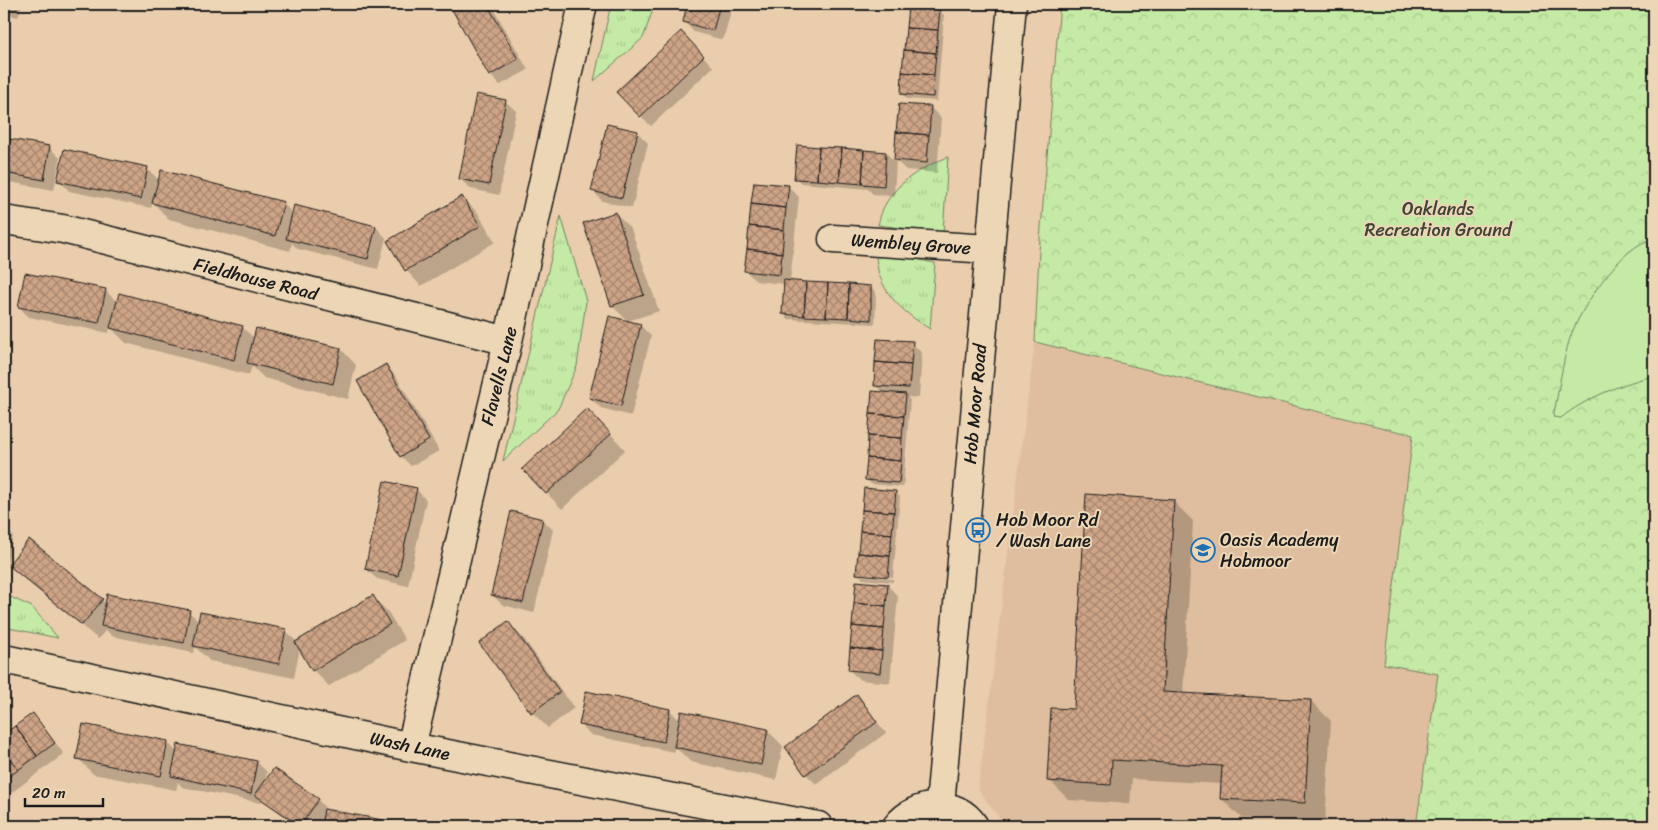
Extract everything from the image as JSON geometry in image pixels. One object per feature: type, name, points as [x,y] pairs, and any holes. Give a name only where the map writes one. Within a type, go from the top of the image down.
[{"type":"street","name":"Flavells Lane","points":[[411,747],[508,341],[584,4]]},
{"type":"street","name":"Hob Moor Road","points":[[940,805],[1012,4]]},
{"type":"street","name":"Fieldhouse Road","points":[[4,220],[63,228],[508,341]]},
{"type":"street","name":"Wembley Grove","points":[[834,239],[989,249]]},
{"type":"street","name":"Wash Lane","points":[[4,659],[411,747],[818,826]]},
{"type":"street","points":[[898,826],[912,812],[940,805],[959,811],[974,826]]},
{"type":"shaded area","name":"Oasis Academy Hobmoor","points":[[1035,342],[1413,435],[1384,664],[1438,673],[1416,826],[1005,826],[978,789]]},
{"type":"green space","points":[[611,4],[655,4],[643,38],[594,81]]},
{"type":"green space","name":"Oaklands Recreation Ground","points":[[1060,4],[1654,4],[1654,826],[1416,826],[1438,674],[1384,664],[1413,435],[1035,342],[1039,251]]},
{"type":"green space","points":[[948,157],[943,233],[878,225],[885,205],[898,187],[922,169]]},
{"type":"green space","points":[[561,216],[586,301],[577,366],[558,409],[503,461]]},
{"type":"green space","points":[[1647,241],[1654,256],[1654,376],[1630,382],[1605,392],[1581,404],[1561,418],[1553,417],[1567,348],[1582,312],[1601,282],[1613,268],[1624,256]]},
{"type":"green space","points":[[876,251],[935,263],[930,329],[909,315],[885,288],[877,265]]},
{"type":"green space","points":[[4,594],[32,607],[58,638],[4,627]]},
{"type":"building","points":[[449,4],[487,4],[518,59],[489,76]]},
{"type":"building","points":[[687,4],[720,4],[713,31],[683,22]]},
{"type":"building","points":[[908,6],[940,9],[938,30],[906,28]]},
{"type":"building","points":[[906,28],[938,30],[936,53],[904,50]]},
{"type":"building","points":[[681,31],[704,56],[640,117],[616,92]]},
{"type":"building","points":[[904,50],[936,53],[934,75],[902,72]]},
{"type":"building","points":[[902,72],[934,75],[933,97],[901,94]]},
{"type":"building","points":[[476,94],[506,100],[489,185],[459,179]]},
{"type":"building","points":[[899,104],[931,106],[929,135],[896,132]]},
{"type":"building","points":[[607,124],[638,131],[622,198],[591,191]]},
{"type":"building","points":[[896,132],[929,135],[927,163],[894,160]]},
{"type":"building","points":[[4,138],[50,146],[44,180],[4,173]]},
{"type":"building","points":[[797,145],[819,147],[817,180],[794,179]]},
{"type":"building","points":[[819,147],[842,148],[839,182],[817,180]]},
{"type":"building","points":[[842,148],[864,150],[862,184],[839,182]]},
{"type":"building","points":[[64,149],[148,167],[141,199],[57,181]]},
{"type":"building","points":[[864,150],[886,152],[884,186],[862,184]]},
{"type":"building","points":[[161,170],[284,202],[275,236],[152,203]]},
{"type":"building","points":[[754,182],[789,185],[786,208],[751,204]]},
{"type":"building","points":[[462,196],[480,226],[405,271],[387,241]]},
{"type":"building","points":[[751,204],[786,208],[784,230],[749,226]]},
{"type":"building","points":[[294,205],[376,226],[368,259],[286,239]]},
{"type":"building","points":[[616,212],[644,295],[611,306],[583,223]]},
{"type":"building","points":[[749,226],[784,230],[782,253],[747,249]]},
{"type":"building","points":[[747,249],[782,253],[780,275],[744,271]]},
{"type":"building","points":[[25,273],[106,289],[99,323],[18,307]]},
{"type":"building","points":[[784,280],[806,282],[804,316],[782,314]]},
{"type":"building","points":[[806,282],[828,283],[826,317],[804,316]]},
{"type":"building","points":[[828,283],[849,284],[848,318],[826,317]]},
{"type":"building","points":[[849,284],[871,286],[871,320],[848,318]]},
{"type":"building","points":[[119,293],[243,326],[234,360],[110,328]]},
{"type":"building","points":[[609,316],[641,324],[621,406],[589,398]]},
{"type":"building","points":[[256,328],[341,348],[333,384],[247,363]]},
{"type":"building","points":[[877,339],[913,341],[911,365],[875,362]]},
{"type":"building","points":[[875,362],[911,365],[909,388],[874,386]]},
{"type":"building","points":[[386,364],[429,440],[400,457],[357,381]]},
{"type":"building","points":[[872,391],[906,394],[904,416],[870,414]]},
{"type":"building","points":[[587,408],[611,434],[546,494],[522,469]]},
{"type":"building","points":[[870,414],[904,416],[902,438],[868,436]]},
{"type":"building","points":[[868,436],[902,438],[901,461],[867,458]]},
{"type":"building","points":[[867,458],[901,461],[899,483],[865,480]]},
{"type":"building","points":[[384,481],[417,488],[398,576],[365,569]]},
{"type":"building","points":[[864,488],[896,491],[894,512],[862,510]]},
{"type":"building","points":[[1086,494],[1174,500],[1163,692],[1311,700],[1305,803],[1220,799],[1222,766],[1112,760],[1111,785],[1047,781],[1051,708],[1074,709]]},
{"type":"building","points":[[862,510],[894,512],[892,534],[860,531]]},
{"type":"building","points":[[511,511],[543,519],[523,603],[491,595]]},
{"type":"building","points":[[860,531],[892,534],[890,556],[858,553]]},
{"type":"building","points":[[29,539],[103,599],[82,625],[8,565]]},
{"type":"building","points":[[858,553],[890,556],[888,577],[856,574]]},
{"type":"building","points":[[856,581],[888,584],[886,606],[854,603]]},
{"type":"building","points":[[107,594],[190,610],[184,643],[101,626]]},
{"type":"building","points":[[373,595],[390,624],[312,671],[295,642]]},
{"type":"building","points":[[854,603],[886,606],[884,629],[852,626]]},
{"type":"building","points":[[200,612],[286,629],[279,664],[193,646]]},
{"type":"building","points":[[508,621],[560,692],[531,713],[479,643]]},
{"type":"building","points":[[852,626],[884,629],[882,651],[850,648]]},
{"type":"building","points":[[850,648],[882,651],[880,673],[848,670]]},
{"type":"building","points":[[586,691],[670,709],[664,742],[579,725]]},
{"type":"building","points":[[857,694],[877,722],[805,775],[785,747]]},
{"type":"building","points":[[681,711],[768,729],[761,765],[674,747]]},
{"type":"building","points":[[33,713],[55,743],[37,756],[15,726]]},
{"type":"building","points":[[83,724],[168,741],[161,776],[76,759]]},
{"type":"building","points":[[15,726],[37,756],[18,770],[4,749],[4,734]]},
{"type":"building","points":[[178,744],[257,761],[251,794],[171,776]]},
{"type":"building","points":[[4,749],[18,770],[4,780]]},
{"type":"building","points":[[274,768],[319,799],[300,826],[255,795]]},
{"type":"building","points":[[324,809],[415,826],[321,826]]},
{"type":"building","points":[[528,822],[551,826],[527,826]]},
{"type":"place","name":"Hob Moor Rd / Wash Lane","points":[[978,530]]},
{"type":"place","name":"Oasis Academy Hobmoor","points":[[1203,550]]}]
